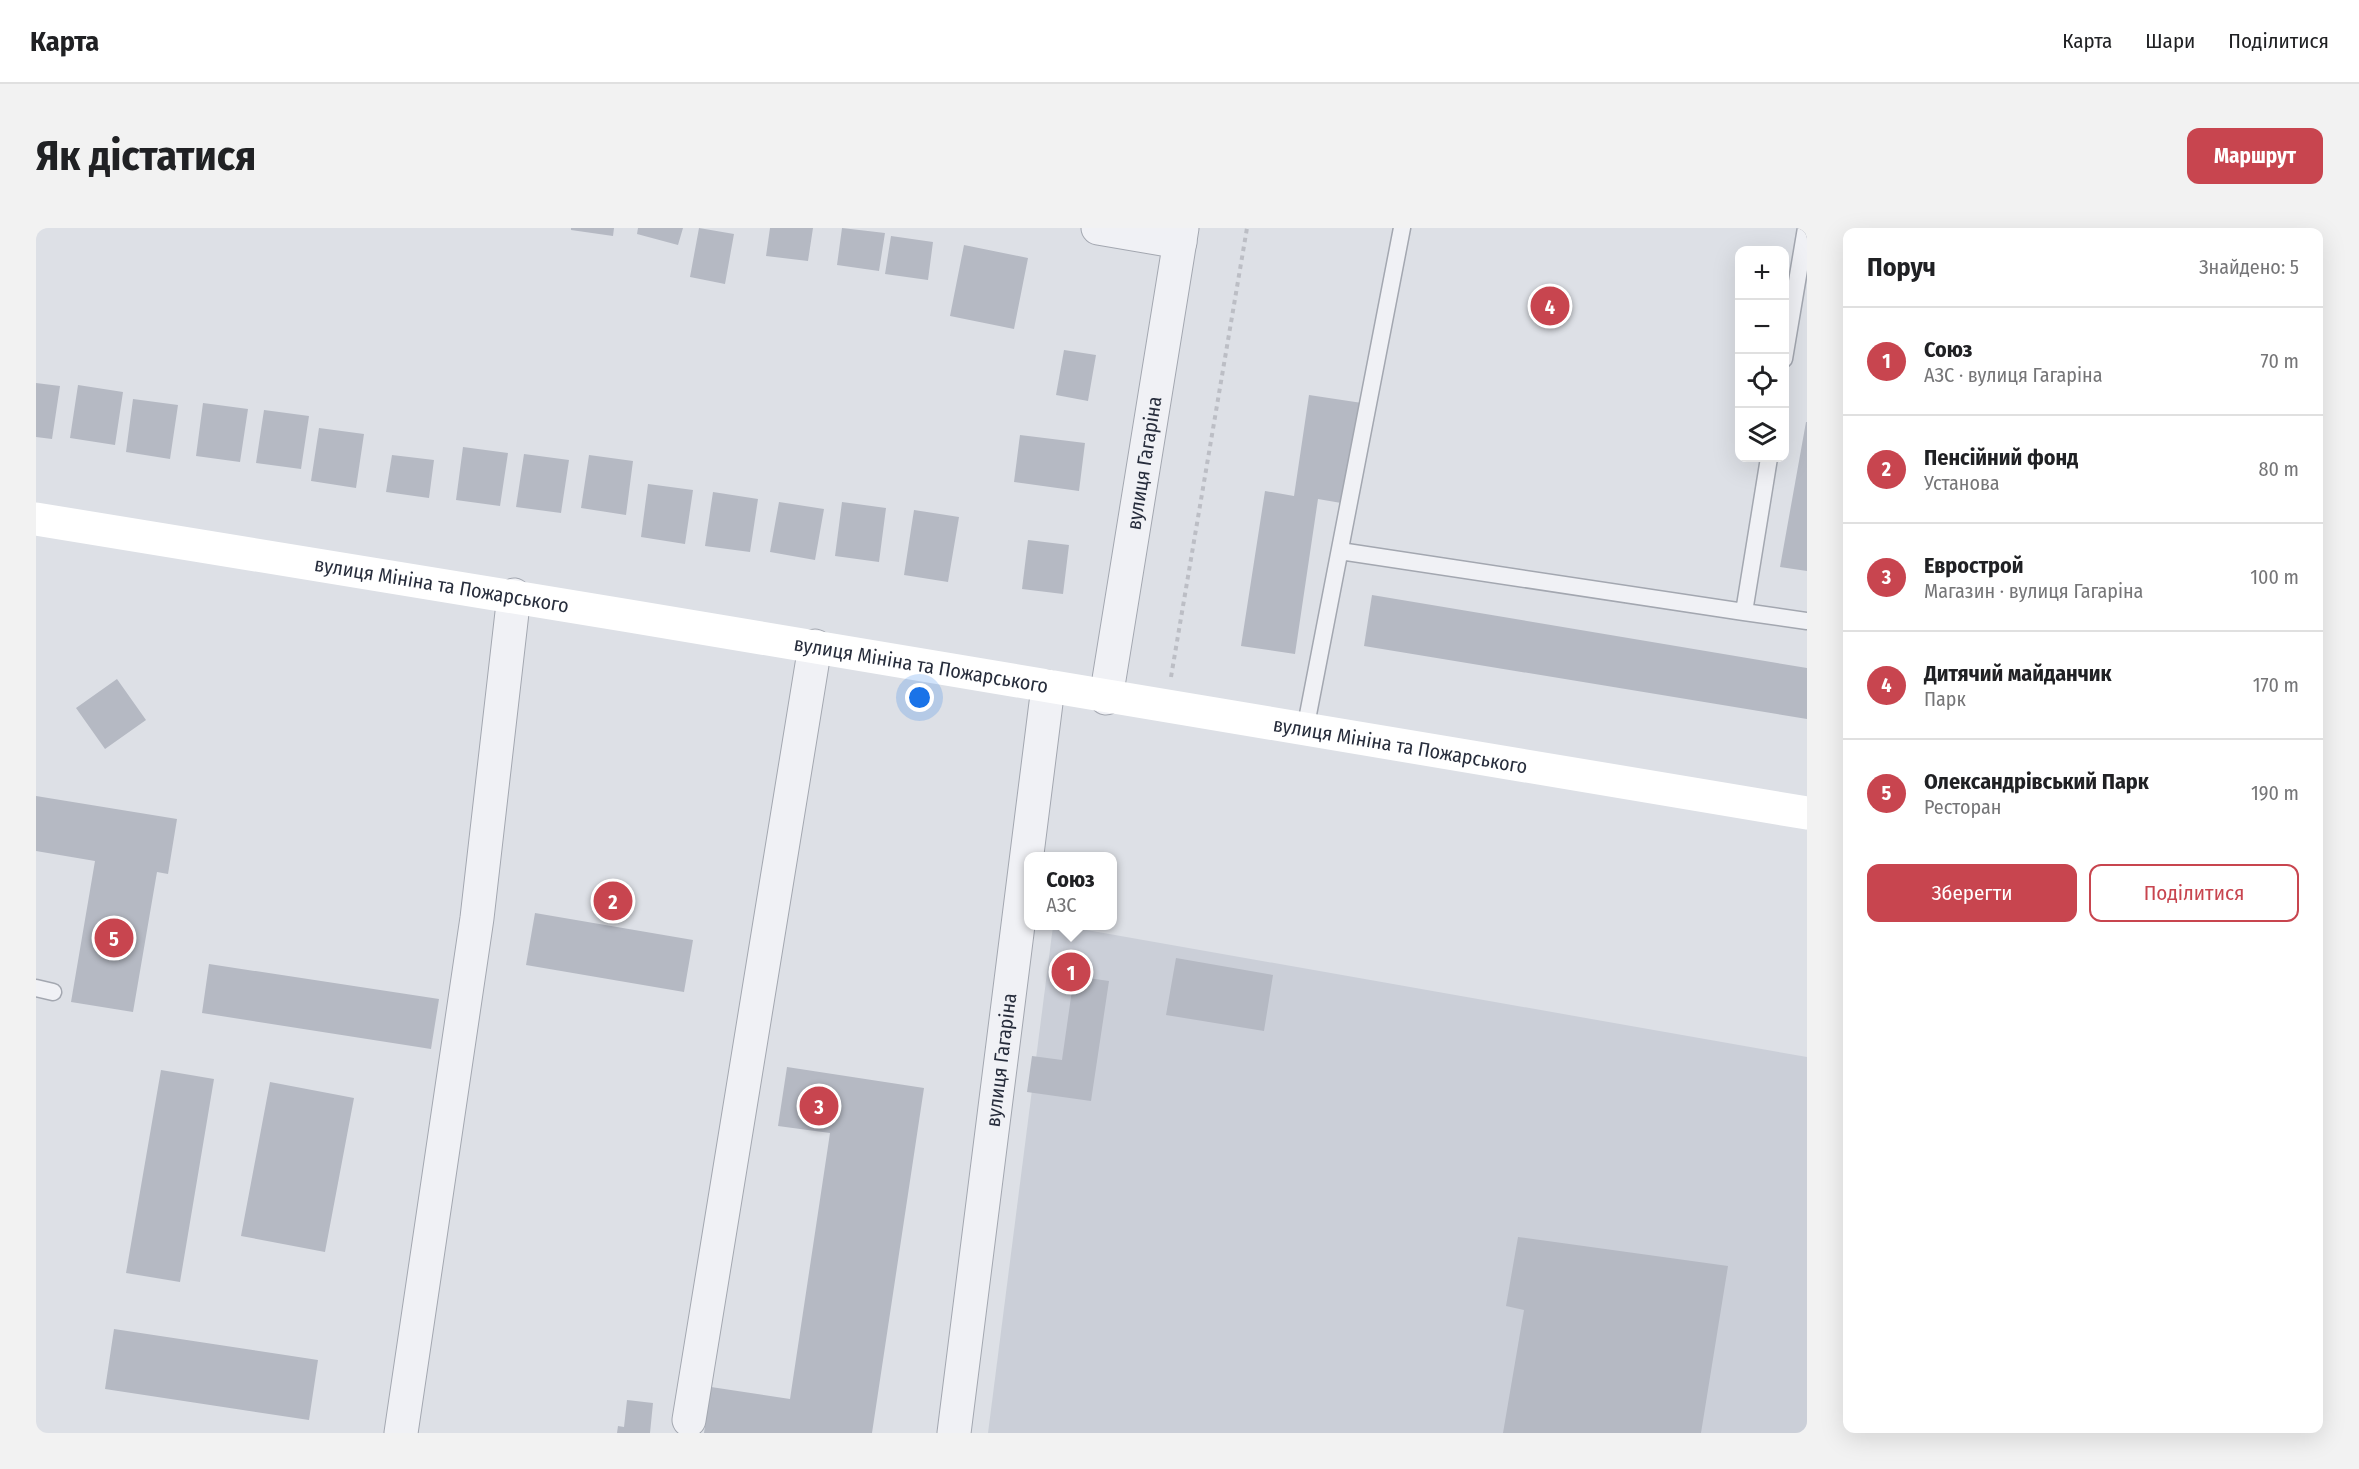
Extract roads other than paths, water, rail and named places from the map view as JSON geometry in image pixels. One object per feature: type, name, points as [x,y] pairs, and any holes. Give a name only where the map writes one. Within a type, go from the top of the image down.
[{"type":"street","points":[[1098,228],[1181,235]]},
{"type":"street","name":"вулиця Гагаріна","points":[[1106,698],[1181,235]]},
{"type":"street","name":"вулиця Мініна та Пожарського","points":[[36,519],[514,595],[1106,698],[1807,813]]},
{"type":"street","points":[[401,1433],[477,918],[514,595]]},
{"type":"street","points":[[689,1420],[815,646]]},
{"type":"street","name":"вулиця Гагаріна","points":[[1027,852],[1048,687]]},
{"type":"street","name":"вулиця Гагаріна","points":[[954,1433],[1024,877]]},
{"type":"lane","points":[[1305,730],[1402,228]]},
{"type":"lane","points":[[1786,354],[1806,228]]},
{"type":"lane","points":[[1744,612],[1768,462]]},
{"type":"lane","points":[[1340,551],[1807,621]]},
{"type":"lane","points":[[36,988],[53,992]]},
{"type":"place","name":"Дитячий майданчик","points":[[1550,306]]},
{"type":"place","name":"Пенсійний фонд","points":[[613,901]]},
{"type":"place","name":"Олександрівський Парк","points":[[114,938]]},
{"type":"place","name":"Союз","points":[[1071,972]]},
{"type":"place","name":"Еврострой","points":[[819,1106]]}]
